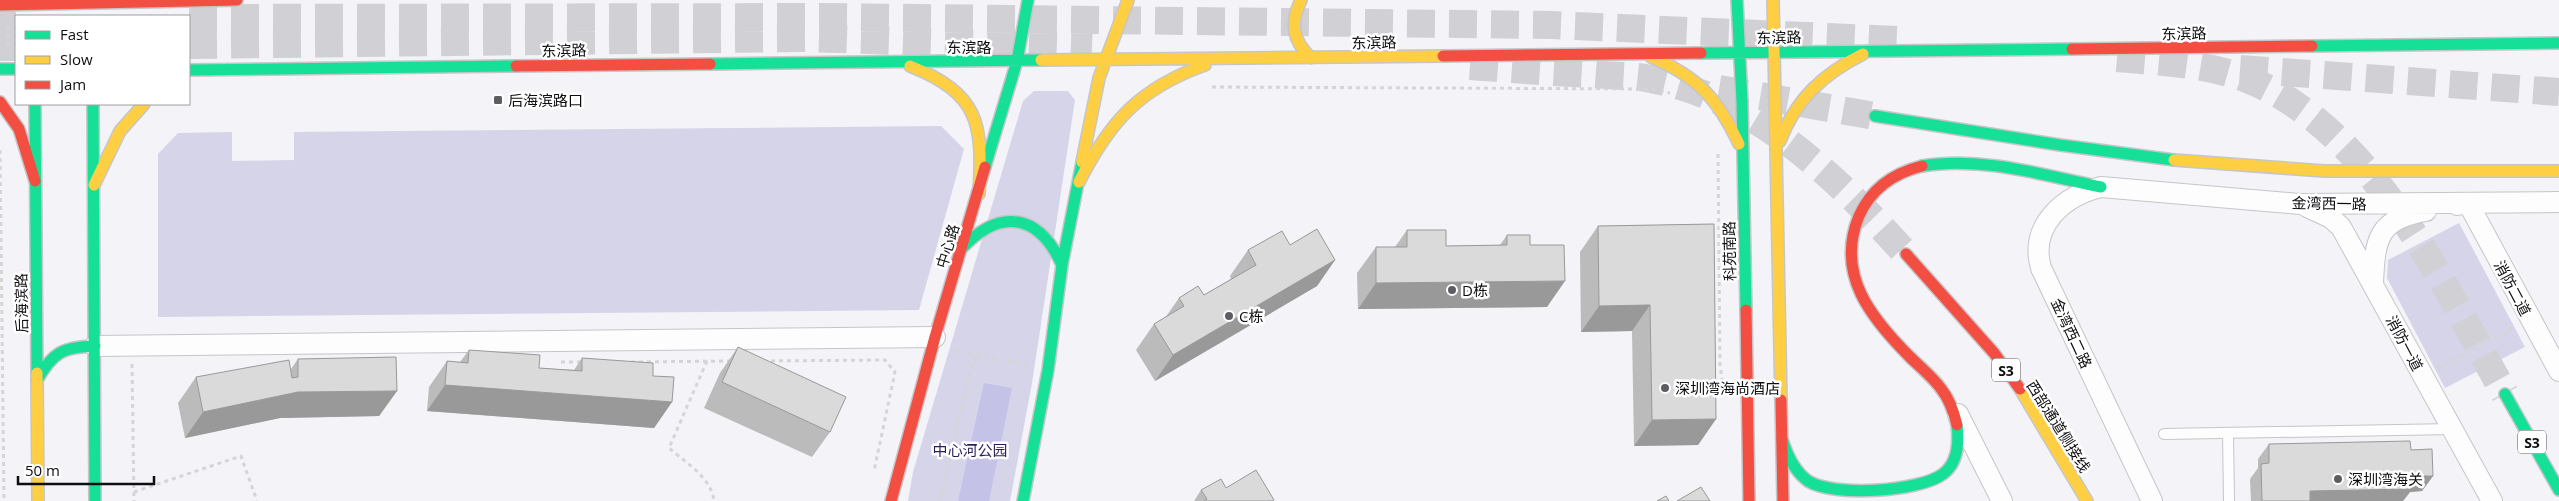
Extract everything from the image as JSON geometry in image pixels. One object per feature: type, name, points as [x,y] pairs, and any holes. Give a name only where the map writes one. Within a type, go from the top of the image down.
[{"type":"main road","points":[[0,6],[36,7],[92,2],[238,0]]},
{"type":"main road","name":"中心路","points":[[891,501],[936,337],[1017,62],[1028,0]]},
{"type":"main road","points":[[1023,501],[1048,370],[1062,265],[1099,78],[1128,0]]},
{"type":"main road","points":[[1301,0],[1294,11],[1292,26],[1294,39],[1301,50],[1311,58]]},
{"type":"main road","name":"科苑南路","points":[[1737,0],[1749,254],[1749,501]]},
{"type":"main road","points":[[1773,0],[1776,152],[1774,254],[1783,501]]},
{"type":"main road","points":[[92,2],[92,15]]},
{"type":"main road","name":"东滨路","points":[[190,70],[2559,43]]},
{"type":"main road","points":[[1776,152],[1792,111],[1805,94],[1819,79],[1842,63],[1867,52]]},
{"type":"main road","points":[[1645,54],[1675,66],[1707,90],[1731,125],[1743,152]]},
{"type":"main road","points":[[1079,182],[1094,150],[1110,127],[1129,106],[1154,87],[1186,71],[1226,59]]},
{"type":"main road","points":[[896,62],[937,76],[957,89],[970,106],[980,131],[982,156],[979,194]]},
{"type":"main road","points":[[0,69],[15,69]]},
{"type":"main road","points":[[190,79],[214,70]]},
{"type":"main road","points":[[0,102],[10,112],[20,130],[35,181]]},
{"type":"main road","name":"后海滨路","points":[[35,105],[38,501]]},
{"type":"main road","points":[[93,105],[95,501]]},
{"type":"main road","points":[[94,185],[102,163],[123,125],[143,105]]},
{"type":"main road","points":[[1875,116],[2101,151],[2246,167],[2333,171],[2559,171]]},
{"type":"main road","points":[[1782,439],[1789,460],[1799,473],[1815,485],[1835,490],[1917,485],[1938,478],[1953,459],[1959,436],[1958,423],[1950,401],[1942,389],[1878,323],[1858,291],[1852,274],[1850,249],[1855,223],[1867,200],[1877,188],[1898,175],[1933,164],[1966,164],[2002,168],[2101,187]]},
{"type":"main road","points":[[962,248],[983,228],[1010,220],[1036,228],[1047,238],[1062,265]]},
{"type":"main road","name":"西部通道侧接线","points":[[1906,254],[1994,353],[2029,401],[2087,501]]},
{"type":"main road","points":[[37,380],[47,361],[58,351],[72,347],[95,346]]},
{"type":"main road","name":"S3","points":[[2505,394],[2559,490]]},
{"type":"street","name":"金湾西一路","points":[[2101,187],[2300,204],[2559,202]]},
{"type":"street","name":"金湾西二路","points":[[2101,187],[2080,193],[2066,201],[2053,212],[2041,236],[2039,260],[2152,501]]},
{"type":"street","points":[[2373,283],[2374,260],[2378,242],[2384,228],[2396,218],[2468,203]]},
{"type":"street","name":"消防二道","points":[[2468,203],[2559,372]]},
{"type":"street","name":"消防一道","points":[[2300,204],[2325,214],[2341,227],[2492,501]]},
{"type":"street","points":[[95,346],[936,337]]},
{"type":"street","points":[[1950,401],[1969,432],[2002,501]]},
{"type":"lane","points":[[2164,434],[2453,429]]},
{"type":"lane","points":[[2228,433],[2229,501]]},
{"type":"path","points":[[1204,87],[1643,89],[1672,93]]},
{"type":"path","points":[[0,150],[4,501]]},
{"type":"path","points":[[1718,152],[1720,364],[1723,391]]},
{"type":"path","points":[[2423,376],[2529,318]]},
{"type":"path","points":[[940,501],[971,369],[978,355],[1048,370]]},
{"type":"path","points":[[756,361],[885,360],[895,372],[873,473]]},
{"type":"path","points":[[707,361],[669,448],[703,477],[713,494],[714,501]]},
{"type":"path","points":[[628,362],[736,361]]},
{"type":"path","points":[[558,362],[588,362]]},
{"type":"path","points":[[134,501],[132,364],[142,364]]},
{"type":"path","points":[[134,492],[241,456],[257,501]]},
{"type":"green space","name":"中心河公园","points":[[1034,91],[1068,91],[1075,100],[1032,383],[1010,501],[908,501],[913,472],[1023,101]]},
{"type":"green space","points":[[941,126],[964,149],[919,310],[158,317],[158,154],[178,133],[232,132],[232,161],[294,160],[294,132]]},
{"type":"green space","points":[[2459,223],[2525,347],[2445,388],[2387,278],[2388,260]]},
{"type":"water","points":[[984,383],[1012,388],[989,501],[958,501]]},
{"type":"building","name":"深圳湾海尚酒店","points":[[1714,224],[1716,419],[1652,420],[1650,305],[1599,306],[1598,226]]},
{"type":"building","points":[[1317,229],[1335,260],[1173,355],[1154,324],[1184,306],[1179,298],[1198,286],[1204,295],[1256,265],[1248,250],[1282,231],[1290,245]]},
{"type":"building","points":[[1407,230],[1446,230],[1446,246],[1507,245],[1507,235],[1530,235],[1530,245],[1564,245],[1565,281],[1376,283],[1376,247],[1407,247]]},
{"type":"building","points":[[738,347],[846,397],[830,432],[722,382]]},
{"type":"building","points":[[469,350],[540,355],[539,368],[582,371],[582,358],[653,363],[653,376],[674,377],[672,402],[445,385],[447,361],[468,363]]},
{"type":"building","points":[[396,357],[397,391],[298,392],[203,412],[196,377],[289,360],[292,378],[298,377],[298,359]]},
{"type":"building","name":"深圳湾海关","points":[[2410,441],[2411,450],[2432,449],[2433,476],[2411,476],[2411,489],[2310,491],[2310,501],[2262,501],[2261,464],[2269,463],[2269,444]]},
{"type":"building","points":[[1256,470],[1274,500],[1204,501],[1207,499],[1201,490],[1221,479],[1226,488]]},
{"type":"building","points":[[1701,487],[1710,501],[1677,501]]},
{"type":"building","points":[[1666,496],[1669,501],[1657,501]]},
{"type":"tunnel","points":[[190,18],[826,17],[1552,25],[1897,40]]},
{"type":"tunnel","points":[[0,20],[15,20]]},
{"type":"tunnel","points":[[190,45],[808,38],[1092,48]]},
{"type":"tunnel","points":[[0,47],[15,47]]},
{"type":"tunnel","points":[[2117,58],[2199,66],[2247,79],[2292,103],[2332,134],[2368,172],[2400,214],[2456,305],[2505,394]]},
{"type":"tunnel","points":[[1470,66],[1651,79],[1690,89],[1726,104],[1760,123],[1792,145],[1823,170],[1852,197],[1906,254]]},
{"type":"tunnel","points":[[2240,69],[2559,92]]},
{"type":"tunnel","points":[[1719,89],[1875,116]]},
{"type":"traffic: fast","points":[[985,167],[1017,61],[1028,0]]},
{"type":"traffic: fast","points":[[1737,0],[1742,102],[1746,310]]},
{"type":"traffic: fast","points":[[2312,46],[2559,43]]},
{"type":"traffic: fast","points":[[1701,53],[2072,49]]},
{"type":"traffic: fast","points":[[710,64],[1041,60]]},
{"type":"traffic: fast","points":[[190,70],[516,66]]},
{"type":"traffic: fast","points":[[0,69],[15,69]]},
{"type":"traffic: fast","points":[[35,105],[37,373]]},
{"type":"traffic: fast","points":[[93,105],[95,501]]},
{"type":"traffic: fast","points":[[1875,116],[2060,145],[2174,160]]},
{"type":"traffic: fast","points":[[1023,501],[1048,370],[1062,265],[1082,162]]},
{"type":"traffic: fast","points":[[1922,166],[1967,163],[1990,165],[2035,172],[2101,187]]},
{"type":"traffic: fast","points":[[962,248],[991,226],[1005,222],[1018,222],[1031,226],[1042,235],[1053,248],[1062,265]]},
{"type":"traffic: fast","points":[[37,380],[48,363],[60,353],[75,348],[95,346]]},
{"type":"traffic: fast","points":[[2505,394],[2559,490]]},
{"type":"traffic: fast","points":[[1782,439],[1792,462],[1808,481],[1820,486],[1836,489],[1855,491],[1876,490],[1915,485],[1943,474],[1955,458],[1958,438],[1957,425]]},
{"type":"traffic: slow","points":[[1082,162],[1099,78],[1128,0]]},
{"type":"traffic: slow","points":[[1301,0],[1295,16],[1295,31],[1300,45],[1311,58]]},
{"type":"traffic: slow","points":[[1773,0],[1781,400]]},
{"type":"traffic: slow","points":[[1780,141],[1794,112],[1812,89],[1835,70],[1863,54]]},
{"type":"traffic: slow","points":[[1041,60],[1443,56]]},
{"type":"traffic: slow","points":[[1651,57],[1667,64],[1694,81],[1723,114],[1739,144]]},
{"type":"traffic: slow","points":[[1079,182],[1103,141],[1129,109],[1162,84],[1205,65]]},
{"type":"traffic: slow","points":[[910,66],[951,88],[964,100],[972,114],[980,148],[979,194]]},
{"type":"traffic: slow","points":[[94,185],[120,131],[143,105]]},
{"type":"traffic: slow","points":[[2174,160],[2324,171],[2559,171]]},
{"type":"traffic: slow","points":[[37,373],[38,501]]},
{"type":"traffic: slow","points":[[2020,389],[2087,501]]},
{"type":"traffic: jam","points":[[0,5],[237,0]]},
{"type":"traffic: jam","points":[[2072,49],[2312,46]]},
{"type":"traffic: jam","points":[[1443,56],[1701,53]]},
{"type":"traffic: jam","points":[[516,66],[710,64]]},
{"type":"traffic: jam","points":[[0,102],[19,129],[35,181]]},
{"type":"traffic: jam","points":[[1922,166],[1893,178],[1870,198],[1859,216],[1853,237],[1851,257],[1854,276],[1870,311],[1882,327],[1939,386],[1949,402],[1957,425]]},
{"type":"traffic: jam","points":[[891,501],[935,337],[985,167]]},
{"type":"traffic: jam","points":[[1906,254],[1994,353],[2020,389]]},
{"type":"traffic: jam","points":[[1746,310],[1749,501]]},
{"type":"traffic: jam","points":[[1781,400],[1783,501]]},
{"type":"place","name":"后海滨路口","points":[[498,100]]},
{"type":"place","name":"D栋","points":[[1452,290]]},
{"type":"place","name":"C栋","points":[[1229,316]]},
{"type":"place","name":"深圳湾海尚酒店","points":[[1665,388]]},
{"type":"place","name":"深圳湾海关","points":[[2338,479]]}]
